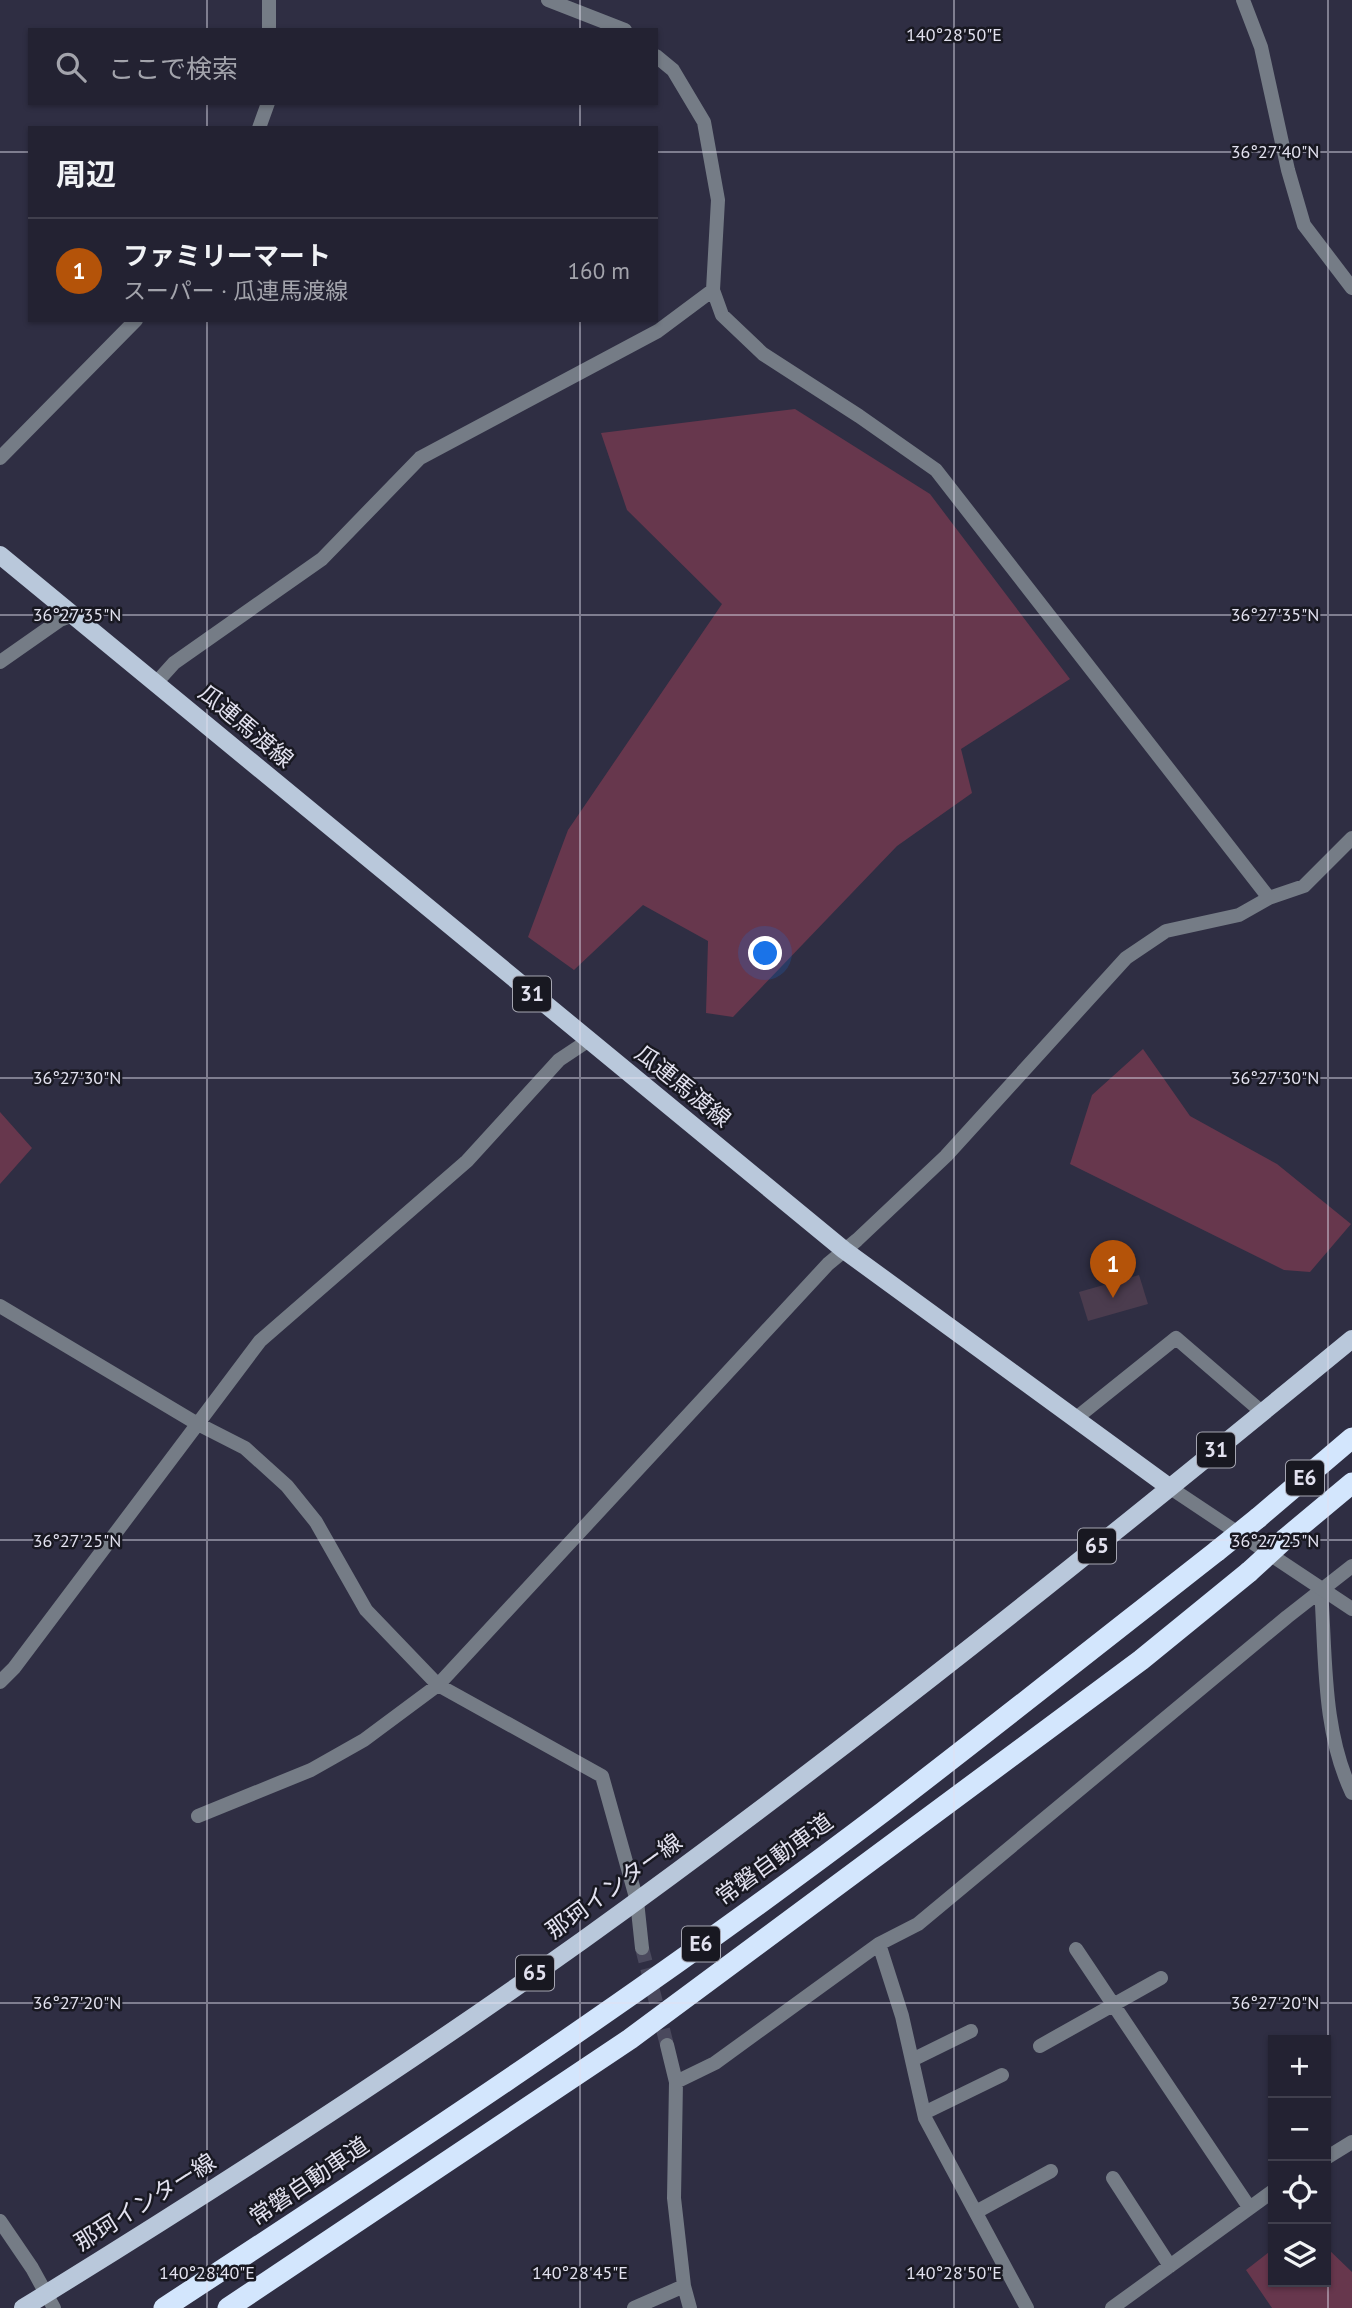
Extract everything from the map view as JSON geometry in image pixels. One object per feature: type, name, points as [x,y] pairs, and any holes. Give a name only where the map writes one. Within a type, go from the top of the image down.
[{"type":"highway","name":"常磐自動車道","points":[[163,2308],[598,2017],[732,1922],[882,1812],[1217,1551],[1352,1438]]},
{"type":"highway","name":"E6","points":[[228,2308],[630,2039],[1120,1676],[1249,1572],[1352,1483]]},
{"type":"main road","name":"瓜連馬渡線","points":[[0,555],[844,1250],[1169,1487]]},
{"type":"main road","name":"31","points":[[1169,1487],[1352,1339]]},
{"type":"main road","name":"那珂インター線","points":[[23,2308],[50,2301],[324,2119],[636,1901],[911,1695],[1169,1487]]},
{"type":"street","points":[[269,0],[269,28]]},
{"type":"street","points":[[548,0],[620,28]]},
{"type":"street","points":[[1243,0],[1261,47],[1288,170],[1304,225],[1352,288]]},
{"type":"street","points":[[658,58],[673,70],[704,122],[718,200],[713,290],[722,315],[763,355],[859,416],[936,470],[1269,898]]},
{"type":"street","points":[[260,126],[267,105]]},
{"type":"street","points":[[156,683],[174,663],[322,559],[420,458],[658,331],[713,290]]},
{"type":"street","points":[[0,458],[134,322]]},
{"type":"street","points":[[0,662],[60,620],[73,615]]},
{"type":"street","points":[[198,1816],[311,1769],[364,1740],[438,1685],[828,1264],[946,1156],[1126,958],[1166,931],[1239,915],[1269,898],[1304,886],[1352,838]]},
{"type":"street","points":[[0,1682],[14,1668],[260,1341],[467,1161],[559,1060],[589,1040]]},
{"type":"street","points":[[0,1306],[196,1423],[245,1448],[287,1486],[316,1522],[366,1610],[438,1685],[602,1776],[636,1901],[642,1948]]},
{"type":"street","points":[[1075,1419],[1176,1338],[1263,1413]]},
{"type":"street","points":[[1169,1487],[1352,1609]]},
{"type":"street","points":[[676,2082],[715,2063],[879,1944],[918,1924],[1352,1566]]},
{"type":"street","points":[[1321,1589],[1329,1720],[1341,1769],[1352,1793]]},
{"type":"street","points":[[879,1944],[902,2016],[924,2113],[1027,2308]]},
{"type":"street","points":[[1076,1949],[1249,2207]]},
{"type":"street","points":[[1040,2046],[1161,1978]]},
{"type":"street","points":[[912,2060],[971,2031]]},
{"type":"street","points":[[667,2045],[676,2082],[674,2198],[684,2286],[690,2308]]},
{"type":"street","points":[[924,2113],[1002,2075]]},
{"type":"street","points":[[1331,2155],[1352,2142]]},
{"type":"street","points":[[976,2212],[1051,2171]]},
{"type":"street","points":[[1113,2178],[1170,2266]]},
{"type":"street","points":[[1112,2308],[1268,2194]]},
{"type":"street","points":[[0,2221],[32,2268],[50,2301]]},
{"type":"street","points":[[634,2308],[684,2286]]},
{"type":"shaded area","points":[[795,409],[930,494],[1070,679],[961,749],[972,793],[897,846],[733,1017],[706,1013],[708,941],[643,905],[574,970],[528,937],[568,830],[722,604],[627,510],[601,433]]},
{"type":"shaded area","points":[[1143,1049],[1190,1116],[1277,1164],[1351,1224],[1310,1272],[1284,1270],[1070,1164],[1092,1095]]},
{"type":"shaded area","points":[[0,1112],[32,1148],[0,1184]]},
{"type":"shaded area","points":[[1331,2252],[1352,2272],[1352,2308],[1272,2308],[1246,2270],[1268,2253],[1268,2287],[1331,2287]]},
{"type":"building","points":[[1139,1275],[1148,1304],[1088,1321],[1079,1292]]},
{"type":"tunnel","points":[[642,1948],[667,2045]]},
{"type":"place","name":"ファミリーマート","points":[[1113,1298]]}]
